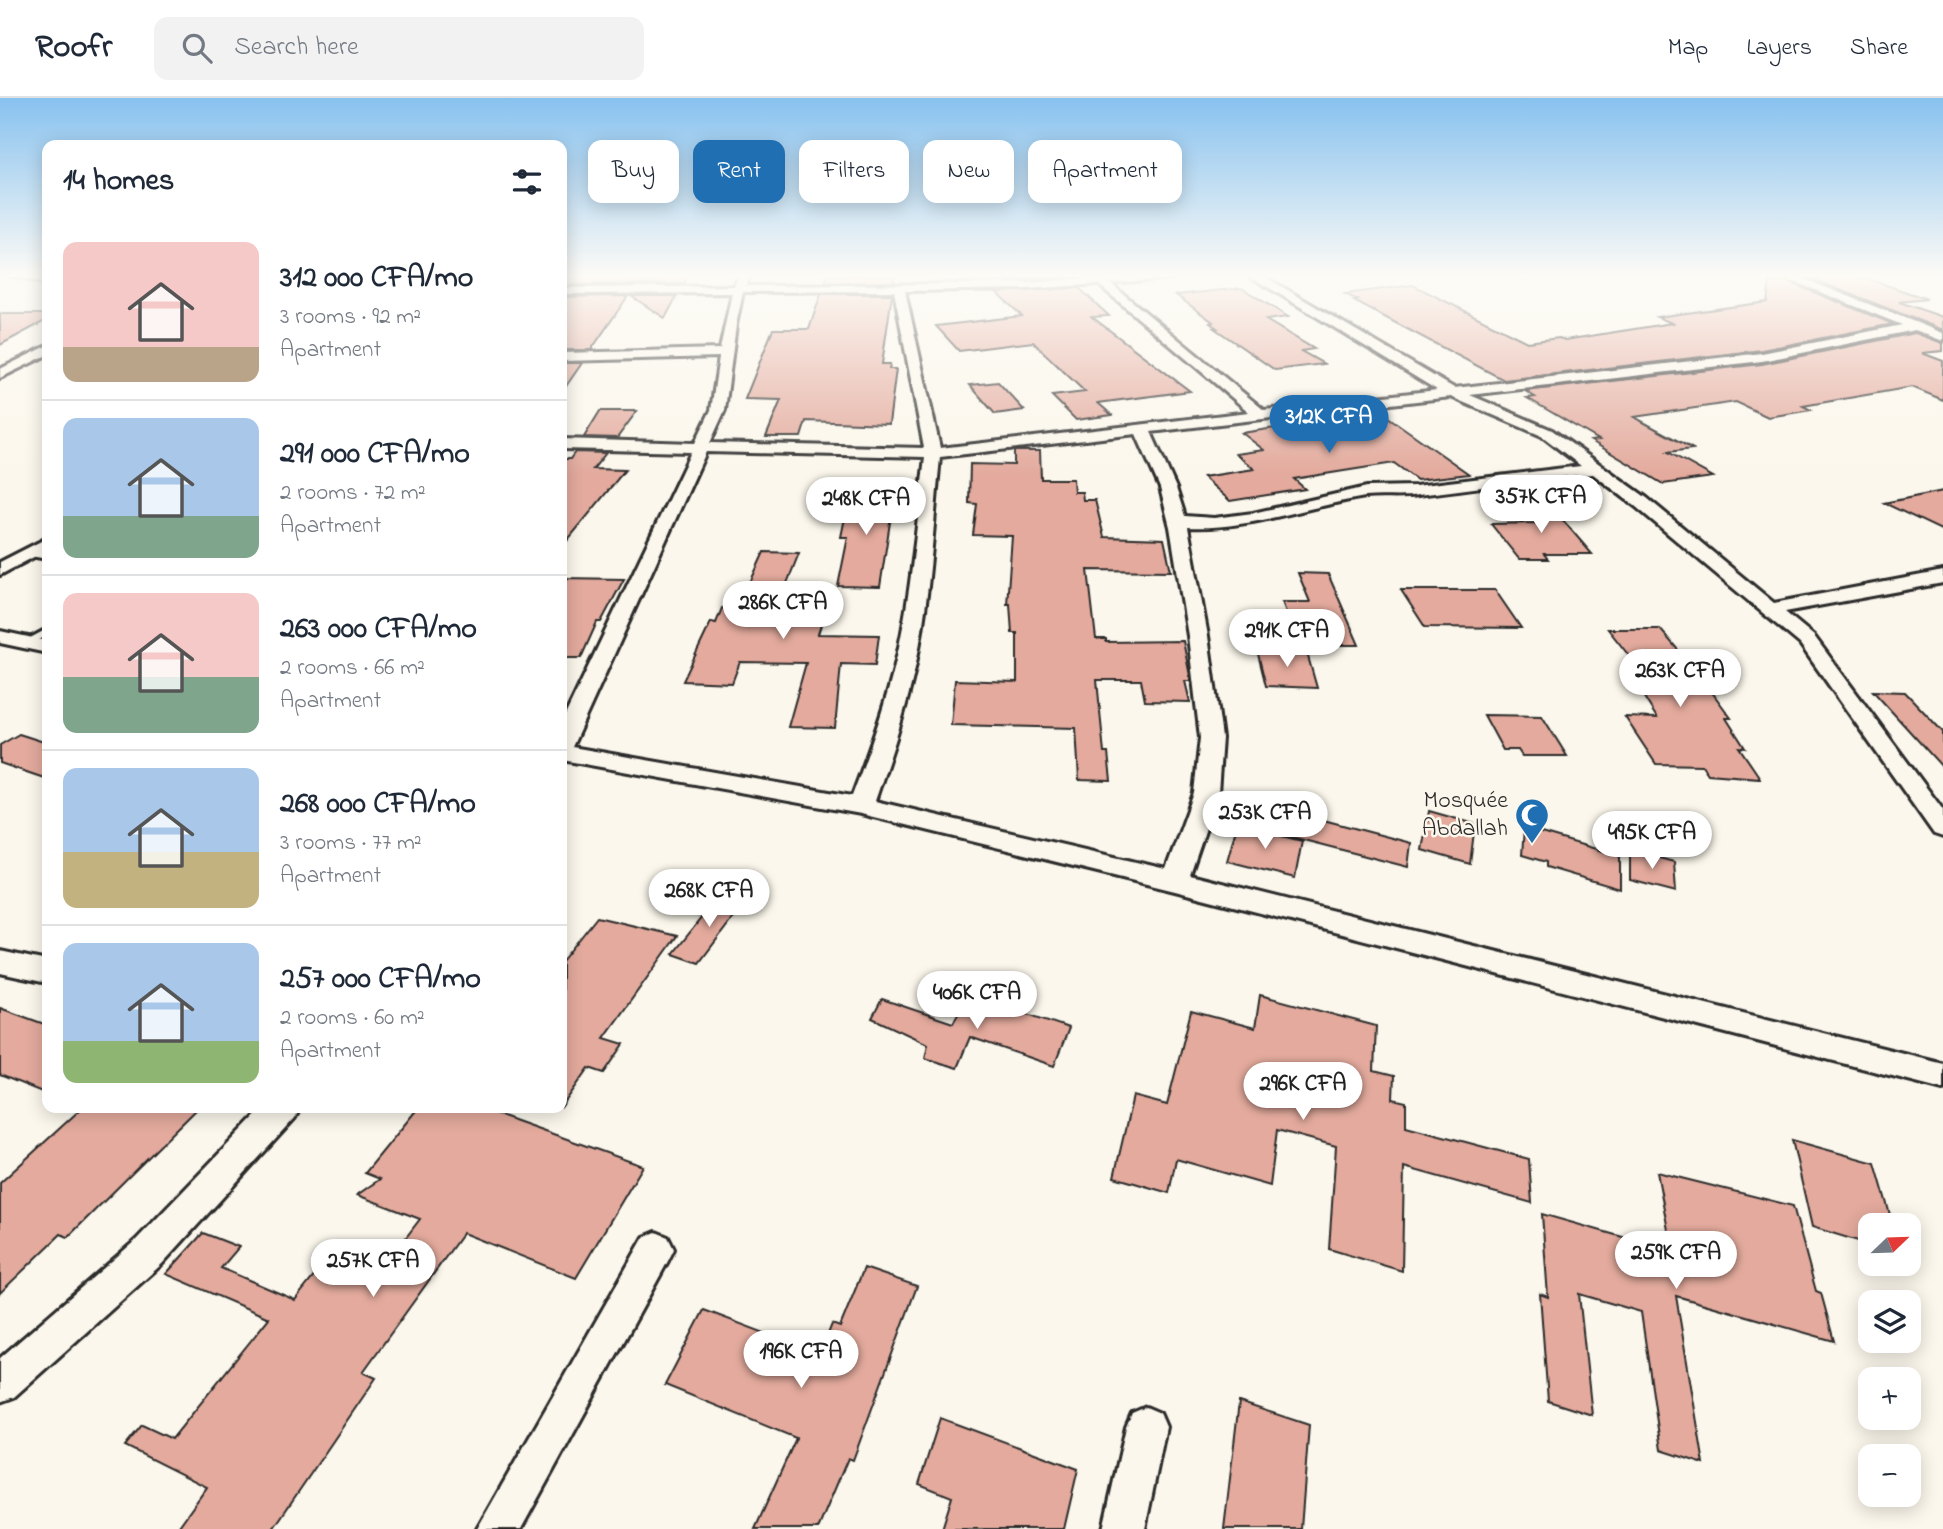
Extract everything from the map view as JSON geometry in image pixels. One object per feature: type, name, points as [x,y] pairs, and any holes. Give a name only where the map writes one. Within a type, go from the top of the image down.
[{"type":"street","points":[[567,734],[718,410],[724,379],[723,353],[726,342]]},
{"type":"street","points":[[861,806],[889,729],[905,667],[916,606],[933,453],[910,342]]},
{"type":"street","points":[[1173,342],[1261,415]]},
{"type":"street","points":[[1365,342],[1448,391],[1547,433],[1597,469],[1807,640],[1943,828]]},
{"type":"street","points":[[567,444],[933,453],[1142,430],[1448,391],[1762,357],[1839,342]]},
{"type":"street","points":[[0,374],[42,353]]},
{"type":"street","points":[[567,357],[723,353]]},
{"type":"street","points":[[1142,430],[1168,488],[1177,522],[1198,636],[1211,738],[1206,793],[1175,881]]},
{"type":"street","points":[[1177,522],[1214,523],[1253,518],[1367,492],[1415,491],[1519,476],[1597,469]]},
{"type":"street","points":[[0,569],[42,546]]},
{"type":"street","points":[[1770,609],[1938,581]]},
{"type":"street","points":[[0,638],[42,646]]},
{"type":"street","points":[[567,754],[861,806],[1175,881],[1943,1076]]},
{"type":"street","points":[[0,962],[42,971]]},
{"type":"street","points":[[0,1383],[149,1252],[279,1113]]},
{"type":"street","points":[[498,1529],[656,1249]]},
{"type":"street","points":[[1124,1529],[1146,1427]]},
{"type":"lane","points":[[28,553],[42,555]]},
{"type":"lane","points":[[26,643],[42,635]]},
{"type":"building","points":[[567,342],[597,342],[591,350],[567,350]]},
{"type":"building","points":[[768,342],[885,342],[882,364],[890,364],[889,369],[896,369],[889,424],[806,421],[801,437],[766,437],[781,400],[745,399]]},
{"type":"building","points":[[951,342],[1125,342],[1190,391],[1098,403],[1112,415],[1076,420],[1052,396],[1085,392],[1033,342],[959,351]]},
{"type":"building","points":[[1234,342],[1302,342],[1314,349],[1301,351],[1324,364],[1275,370]]},
{"type":"building","points":[[1431,342],[1803,342],[1762,350],[1504,380]]},
{"type":"building","points":[[1872,342],[1940,342],[1943,343],[1943,351],[1922,353],[1943,361],[1943,400],[1912,387],[1803,406],[1811,410],[1768,417],[1736,402],[1634,417],[1693,449],[1668,452],[1713,477],[1663,484],[1591,441],[1599,440],[1527,398],[1535,397],[1525,391],[1762,364]]},
{"type":"building","points":[[567,363],[582,363],[567,385]]},
{"type":"building","points":[[998,382],[1024,410],[995,414],[970,385]]},
{"type":"building","points":[[600,411],[637,411],[617,438],[584,437]]},
{"type":"building","points":[[1381,412],[1469,474],[1417,480],[1394,463],[1294,479],[1305,489],[1230,501],[1203,477],[1254,469],[1236,454],[1264,450],[1242,433],[1282,427],[1278,425]]},
{"type":"building","points":[[1014,451],[1040,451],[1041,479],[1073,479],[1074,492],[1082,492],[1083,500],[1095,500],[1104,537],[1164,539],[1171,571],[1088,570],[1096,639],[1106,639],[1106,642],[1183,641],[1191,681],[1185,681],[1190,702],[1145,701],[1141,680],[1097,680],[1104,753],[1108,753],[1111,781],[1079,780],[1076,728],[951,725],[955,680],[1017,682],[1017,633],[1012,633],[1010,604],[1007,604],[1012,536],[973,535],[977,504],[969,503],[970,464],[1014,465]]},
{"type":"building","points":[[575,452],[606,453],[593,469],[625,470],[567,541],[567,459]]},
{"type":"building","points":[[851,489],[895,490],[880,587],[838,586],[848,537],[841,537]]},
{"type":"building","points":[[1943,491],[1943,531],[1884,503]]},
{"type":"building","points":[[1520,504],[1549,504],[1592,554],[1544,554],[1548,559],[1519,559],[1491,524],[1536,523]]},
{"type":"building","points":[[764,552],[799,553],[786,586],[833,588],[818,634],[879,635],[875,665],[841,664],[835,728],[788,727],[806,663],[740,662],[732,683],[683,681],[711,622],[716,623],[722,608],[738,609]]},
{"type":"building","points":[[1298,573],[1328,574],[1359,645],[1299,645],[1282,602],[1310,602]]},
{"type":"building","points":[[567,578],[624,579],[601,622],[597,622],[581,658],[567,658]]},
{"type":"building","points":[[1401,590],[1495,590],[1521,628],[1425,627]]},
{"type":"building","points":[[1608,629],[1660,629],[1698,673],[1731,718],[1726,718],[1745,748],[1739,747],[1760,778],[1708,774],[1702,765],[1656,764],[1625,717],[1657,718],[1627,670],[1641,671]]},
{"type":"building","points":[[1257,650],[1307,653],[1317,688],[1266,686]]},
{"type":"building","points":[[1873,691],[1905,692],[1943,732],[1943,768]]},
{"type":"building","points":[[1484,715],[1542,716],[1567,756],[1522,756],[1518,750],[1503,750]]},
{"type":"building","points":[[19,734],[42,741],[42,777],[0,763],[0,745]]},
{"type":"building","points":[[1429,811],[1475,824],[1470,864],[1422,850]]},
{"type":"building","points":[[1293,812],[1411,843],[1408,867],[1288,836]]},
{"type":"building","points":[[1237,825],[1302,841],[1295,878],[1227,861]]},
{"type":"building","points":[[1524,828],[1620,856],[1620,889],[1546,867],[1546,862],[1522,855]]},
{"type":"building","points":[[1630,850],[1674,862],[1676,892],[1630,880]]},
{"type":"building","points":[[720,894],[745,902],[699,963],[673,954]]},
{"type":"building","points":[[597,917],[677,936],[604,1038],[624,1044],[604,1073],[589,1068],[567,1099],[567,955]]},
{"type":"building","points":[[968,994],[1069,1028],[1054,1066],[970,1037],[957,1068],[925,1058],[928,1044],[872,1018],[882,999],[953,1023]]},
{"type":"building","points":[[1260,995],[1376,1026],[1374,1071],[1394,1076],[1393,1099],[1406,1102],[1406,1126],[1529,1159],[1532,1203],[1404,1167],[1402,1271],[1329,1249],[1336,1146],[1277,1130],[1270,1186],[1176,1159],[1169,1193],[1114,1177],[1133,1096],[1167,1105],[1191,1011],[1255,1028]]},
{"type":"building","points":[[0,1008],[42,1023],[42,1092],[0,1075]]},
{"type":"building","points":[[77,1113],[193,1113],[68,1237],[61,1234],[0,1293],[0,1183]]},
{"type":"building","points":[[414,1113],[498,1113],[643,1166],[576,1278],[463,1233],[363,1372],[376,1378],[273,1529],[177,1529],[207,1487],[125,1446],[142,1425],[172,1439],[269,1318],[166,1274],[203,1233],[239,1247],[221,1268],[295,1300],[339,1245],[385,1265],[420,1219],[357,1195],[380,1179],[365,1173]]},
{"type":"building","points":[[1792,1140],[1875,1163],[1890,1213],[1858,1213],[1858,1241],[1812,1227]]},
{"type":"building","points":[[1657,1172],[1793,1206],[1816,1291],[1821,1293],[1834,1341],[1676,1296],[1704,1464],[1661,1450],[1641,1312],[1579,1294],[1592,1415],[1548,1401],[1540,1294],[1548,1297],[1542,1214],[1672,1251]]},
{"type":"building","points":[[864,1268],[917,1286],[853,1460],[848,1458],[818,1529],[755,1529],[796,1438],[665,1385],[704,1310],[820,1354],[832,1324],[840,1327]]},
{"type":"building","points":[[1239,1402],[1309,1425],[1301,1529],[1224,1529]]},
{"type":"building","points":[[940,1418],[1078,1469],[1064,1529],[942,1529],[952,1497],[919,1484]]},
{"type":"place","name":"Mosquée Abdallah","points":[[1532,845]]}]
